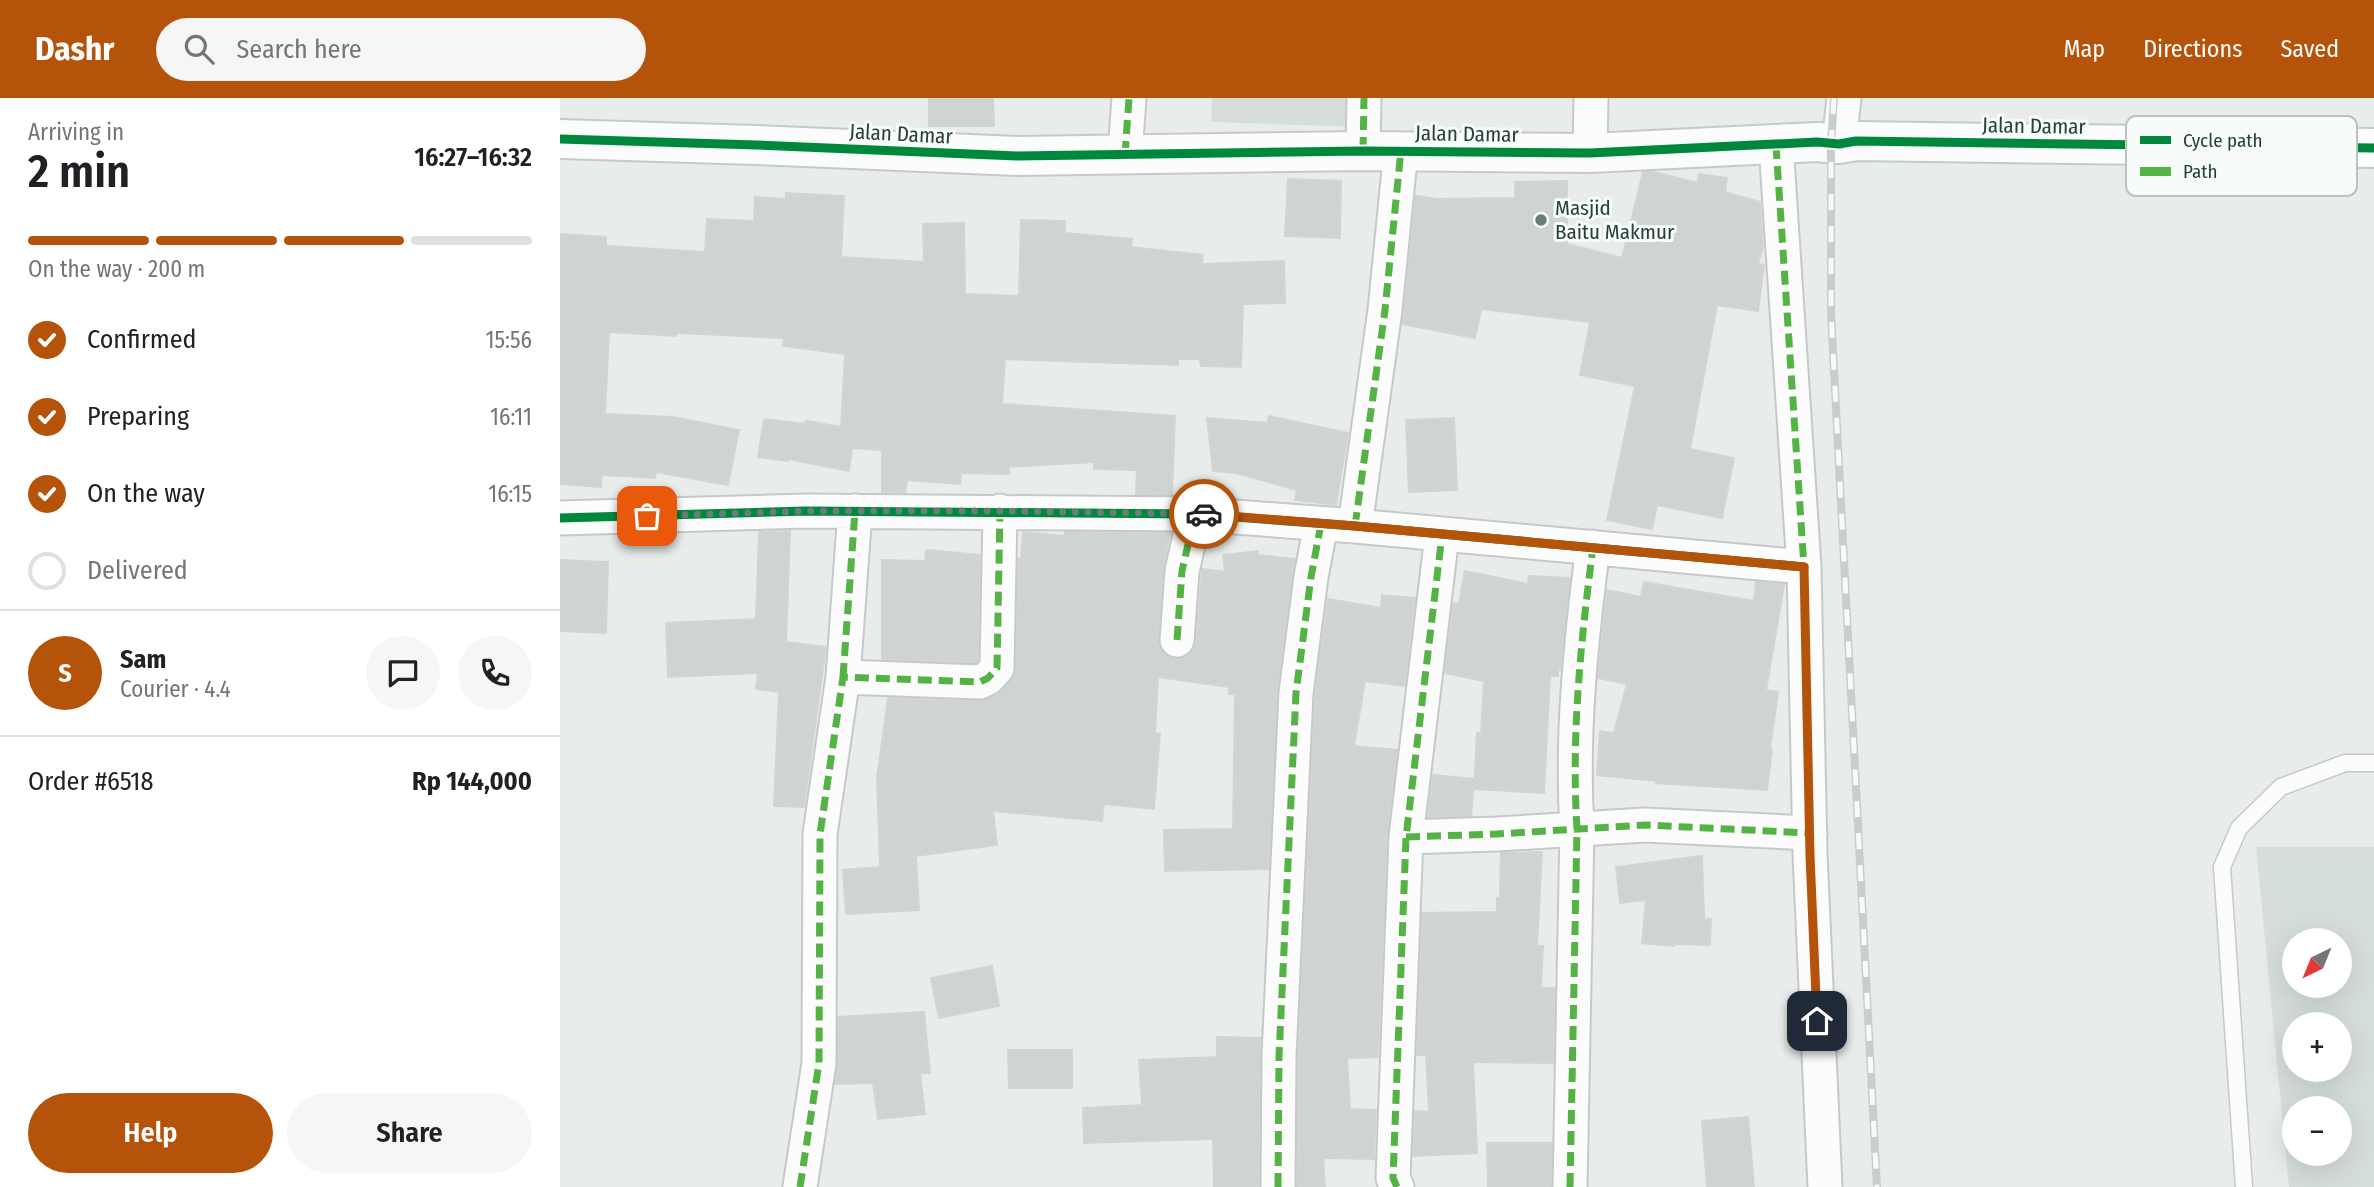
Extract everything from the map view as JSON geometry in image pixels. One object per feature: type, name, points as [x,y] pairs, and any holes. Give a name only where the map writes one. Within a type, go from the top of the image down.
[{"type":"street","points":[[1125,155],[1129,98]]},
{"type":"street","points":[[1363,151],[1364,98]]},
{"type":"street","points":[[1590,153],[1591,98]]},
{"type":"street","points":[[1839,144],[1844,98]]},
{"type":"street","name":"Jalan Damar","points":[[560,139],[1017,156],[1401,150],[1590,153],[1817,142],[1839,144],[1856,141],[2126,145]]},
{"type":"street","points":[[1776,145],[1804,567],[1810,833],[1825,1187]]},
{"type":"street","points":[[1355,526],[1385,310],[1401,150]]},
{"type":"street","points":[[560,518],[855,511],[1195,514],[1804,567]]},
{"type":"street","points":[[800,1187],[820,1063],[820,834],[843,677],[855,511]]},
{"type":"street","points":[[843,677],[980,682],[992,675],[997,668],[1000,511]]},
{"type":"street","points":[[1177,640],[1182,571],[1195,514]]},
{"type":"street","points":[[1278,1187],[1279,1056],[1296,693],[1311,577],[1321,524]]},
{"type":"street","points":[[1397,1187],[1393,1178],[1406,837],[1441,535]]},
{"type":"street","points":[[1570,1187],[1577,828],[1574,780],[1585,611],[1594,547]]},
{"type":"street","points":[[1406,837],[1645,825],[1810,833]]},
{"type":"lane","points":[[2244,1187],[2222,867],[2239,828],[2281,787],[2345,763],[2374,764]]},
{"type":"shaded area","points":[[1212,98],[1360,98],[1359,127],[1211,122]]},
{"type":"shaded area","points":[[2256,847],[2374,847],[2374,1187],[2289,1187],[2287,1166],[2352,1166],[2352,1096],[2282,1096],[2282,1115]]},
{"type":"building","points":[[929,98],[993,98],[994,126],[929,126]]},
{"type":"building","points":[[1643,172],[1654,172],[1698,183],[1699,174],[1727,178],[1725,192],[1760,202],[1763,246],[1758,264],[1764,265],[1758,311],[1717,305],[1690,449],[1734,458],[1722,518],[1657,505],[1652,529],[1607,520],[1635,386],[1580,375],[1590,322],[1481,309],[1475,338],[1402,324],[1416,196],[1438,199],[1515,198],[1515,182],[1567,181],[1567,244],[1622,258]]},
{"type":"building","points":[[1288,179],[1341,181],[1340,238],[1285,236]]},
{"type":"building","points":[[786,193],[844,196],[841,257],[924,262],[923,224],[964,223],[965,294],[1019,296],[1021,220],[1065,221],[1065,233],[1132,239],[1131,247],[1203,255],[1202,264],[1284,261],[1285,303],[1243,304],[1241,367],[1201,366],[1200,359],[1178,359],[1178,365],[1005,359],[1002,404],[1175,416],[1172,495],[1136,494],[1137,470],[1094,469],[1094,462],[1009,467],[1009,474],[961,473],[960,484],[907,480],[905,493],[882,492],[882,450],[852,448],[849,471],[788,459],[758,457],[764,419],[805,424],[806,421],[841,427],[845,354],[783,346],[784,338],[676,333],[676,336],[609,332],[605,414],[673,417],[739,430],[728,485],[656,472],[655,478],[602,475],[601,487],[560,484],[560,234],[606,237],[606,246],[705,252],[707,219],[754,221],[755,197],[786,199]]},
{"type":"building","points":[[1269,416],[1348,433],[1336,505],[1295,500],[1297,490],[1236,473],[1213,471],[1207,418],[1267,423]]},
{"type":"building","points":[[1454,418],[1457,490],[1409,492],[1406,420]]},
{"type":"building","points":[[790,531],[786,642],[826,647],[804,807],[774,806],[779,692],[756,689],[758,673],[668,677],[666,623],[756,619],[759,532]]},
{"type":"building","points":[[1023,532],[1064,536],[1065,532],[1170,533],[1163,569],[1158,639],[1160,649],[1175,659],[1186,657],[1196,642],[1202,569],[1225,572],[1223,555],[1258,551],[1258,555],[1295,559],[1277,692],[1269,869],[1165,871],[1164,830],[1233,829],[1235,694],[1229,694],[1229,687],[1158,677],[1155,733],[1160,734],[1154,809],[1104,804],[1102,821],[993,811],[997,845],[916,856],[919,910],[846,914],[843,870],[880,867],[877,778],[888,698],[980,701],[997,695],[1011,681],[1016,668],[1018,559],[1021,559]]},
{"type":"building","points":[[926,550],[980,555],[976,663],[882,659],[882,560],[925,561]]},
{"type":"building","points":[[560,560],[608,562],[606,633],[560,631]]},
{"type":"building","points":[[1465,571],[1528,584],[1529,576],[1570,578],[1560,670],[1558,669],[1558,676],[1550,676],[1544,793],[1474,789],[1477,733],[1481,733],[1484,681],[1445,673],[1453,603],[1459,604]]},
{"type":"building","points":[[1644,582],[1754,601],[1756,582],[1784,585],[1766,690],[1778,692],[1767,790],[1656,783],[1657,781],[1597,775],[1600,731],[1614,733],[1627,684],[1598,678],[1607,590],[1641,597]]},
{"type":"building","points":[[1382,595],[1415,598],[1405,686],[1365,681],[1354,746],[1397,750],[1387,836],[1378,1057],[1347,1058],[1350,1109],[1376,1110],[1374,1159],[1323,1158],[1325,1187],[1297,1187],[1298,1057],[1315,695],[1328,599],[1381,608]]},
{"type":"building","points":[[1433,775],[1474,779],[1471,816],[1428,817]]},
{"type":"building","points":[[1542,852],[1537,946],[1543,946],[1541,988],[1555,988],[1553,1063],[1473,1062],[1477,1153],[1413,1156],[1415,1111],[1429,1112],[1426,1055],[1417,1055],[1422,913],[1497,912],[1501,853]]},
{"type":"building","points":[[1702,856],[1704,919],[1711,919],[1710,945],[1642,943],[1646,900],[1620,903],[1616,867]]},
{"type":"building","points":[[992,966],[999,1006],[939,1018],[931,978]]},
{"type":"building","points":[[924,1012],[930,1073],[920,1073],[925,1114],[878,1119],[873,1083],[835,1084],[838,1017]]},
{"type":"building","points":[[1217,1037],[1261,1038],[1259,1187],[1214,1187],[1213,1139],[1084,1143],[1083,1108],[1142,1105],[1139,1060],[1217,1057]]},
{"type":"building","points":[[1008,1050],[1072,1050],[1072,1088],[1009,1088]]},
{"type":"building","points":[[1748,1117],[1754,1187],[1707,1187],[1702,1121]]},
{"type":"building","points":[[1487,1143],[1552,1143],[1551,1187],[1488,1187]]},
{"type":"railway","points":[[1834,98],[1831,143],[1831,313],[1877,1187]]},
{"type":"marked path","points":[[1125,155],[1129,98]]},
{"type":"marked path","points":[[1363,151],[1364,98]]},
{"type":"marked path","points":[[1776,145],[1804,567]]},
{"type":"marked path","points":[[1355,526],[1385,310],[1401,150]]},
{"type":"marked path","points":[[843,677],[855,511]]},
{"type":"marked path","points":[[800,1187],[819,1063],[820,834],[843,677],[980,682],[988,678],[997,668],[1000,511]]},
{"type":"marked path","points":[[1177,640],[1182,571],[1195,514]]},
{"type":"marked path","points":[[1278,1187],[1279,1056],[1296,693],[1311,577],[1321,524]]},
{"type":"marked path","points":[[1397,1187],[1393,1178],[1406,837],[1442,535]]},
{"type":"marked path","points":[[1570,1187],[1577,829],[1576,723],[1593,547]]},
{"type":"marked path","points":[[1406,837],[1645,825],[1810,833]]},
{"type":"cycle path","points":[[560,139],[1017,156],[1363,151],[1590,153],[1817,142],[1839,144],[1856,141],[2126,145]]},
{"type":"cycle path","points":[[2357,148],[2374,148]]},
{"type":"cycle path","points":[[560,518],[806,511],[1195,514],[1804,567]]},
{"type":"way so far","points":[[647,516],[806,511],[1204,514]]},
{"type":"place","name":"Masjid Baitu Makmur","points":[[1541,220]]},
{"type":"route","points":[[1204,514],[1804,567],[1810,855],[1817,1021]]}]
